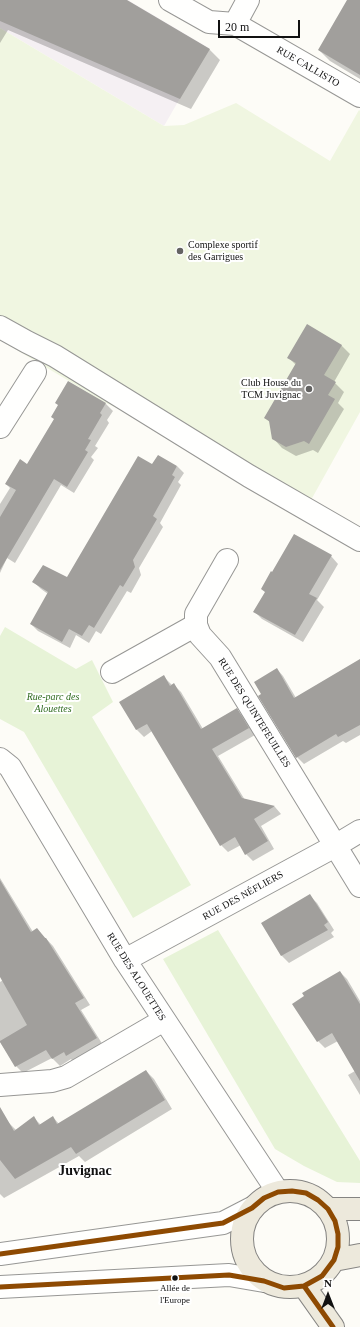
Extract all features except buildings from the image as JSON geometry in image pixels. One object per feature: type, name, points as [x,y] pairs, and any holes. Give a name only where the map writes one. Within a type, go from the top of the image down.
[{"type":"main road","points":[[292,1190],[306,1193],[318,1200],[328,1209],[335,1221],[338,1234],[338,1247],[334,1260],[322,1276],[304,1286],[284,1288],[264,1281],[252,1270],[244,1256],[241,1239],[244,1223],[252,1208],[264,1198],[278,1192],[292,1190]]},
{"type":"main road","points":[[328,1209],[360,1209]]},
{"type":"main road","points":[[334,1260],[360,1255]]},
{"type":"main road","points":[[304,1286],[333,1327]]},
{"type":"street","name":"RUE CALLISTO","points":[[170,0],[209,22],[235,24],[360,96]]},
{"type":"street","points":[[235,24],[248,0]]},
{"type":"street","points":[[0,327],[55,356],[250,476],[360,540]]},
{"type":"street","points":[[0,427],[35,372]]},
{"type":"street","points":[[112,672],[196,625],[196,614],[228,560]]},
{"type":"street","name":"RUE DES QUINTEFEUILLES","points":[[196,625],[200,635],[220,657],[360,886]]},
{"type":"street","name":"RUE DES ALOUETTES","points":[[0,759],[10,767],[125,960],[278,1192]]},
{"type":"street","name":"RUE DES NÉFLIERS","points":[[125,960],[360,831]]},
{"type":"street","points":[[0,1085],[52,1081],[66,1077],[164,1020]]},
{"type":"street","points":[[0,1254],[223,1223],[252,1208]]},
{"type":"street","points":[[0,1287],[230,1275],[264,1281]]},
{"type":"shaded area","points":[[0,0],[128,0],[209,48],[164,126],[0,28]]},
{"type":"green space","name":"Complexe sportif des Garrigues","points":[[0,28],[164,126],[184,125],[236,103],[330,161],[359,110],[360,111],[360,412],[311,500],[106,403],[0,340]]},
{"type":"green space","name":"Rue-parc des Alouettes","points":[[5,627],[76,669],[92,660],[113,702],[92,717],[191,885],[133,918],[24,732],[0,719],[0,636]]},
{"type":"green space","points":[[218,930],[360,1161],[360,1183],[337,1182],[304,1166],[275,1149],[163,959]]},
{"type":"transit line","points":[[0,1254],[223,1223],[252,1208],[264,1198],[278,1192],[292,1191],[306,1193],[318,1200],[328,1209],[335,1221],[338,1234],[338,1247],[334,1260],[322,1276],[304,1286],[284,1288],[264,1281],[229,1275],[0,1287]]},
{"type":"transit line","points":[[304,1286],[333,1327]]},
{"type":"place","name":"Complexe sportif des Garrigues","points":[[180,251]]},
{"type":"place","name":"Club House du TCM Juvignac","points":[[309,389]]},
{"type":"place","name":"Allée de l'Europe","points":[[175,1278]]},
{"type":"district","name":"Juvignac","points":[[85,1171]]}]
